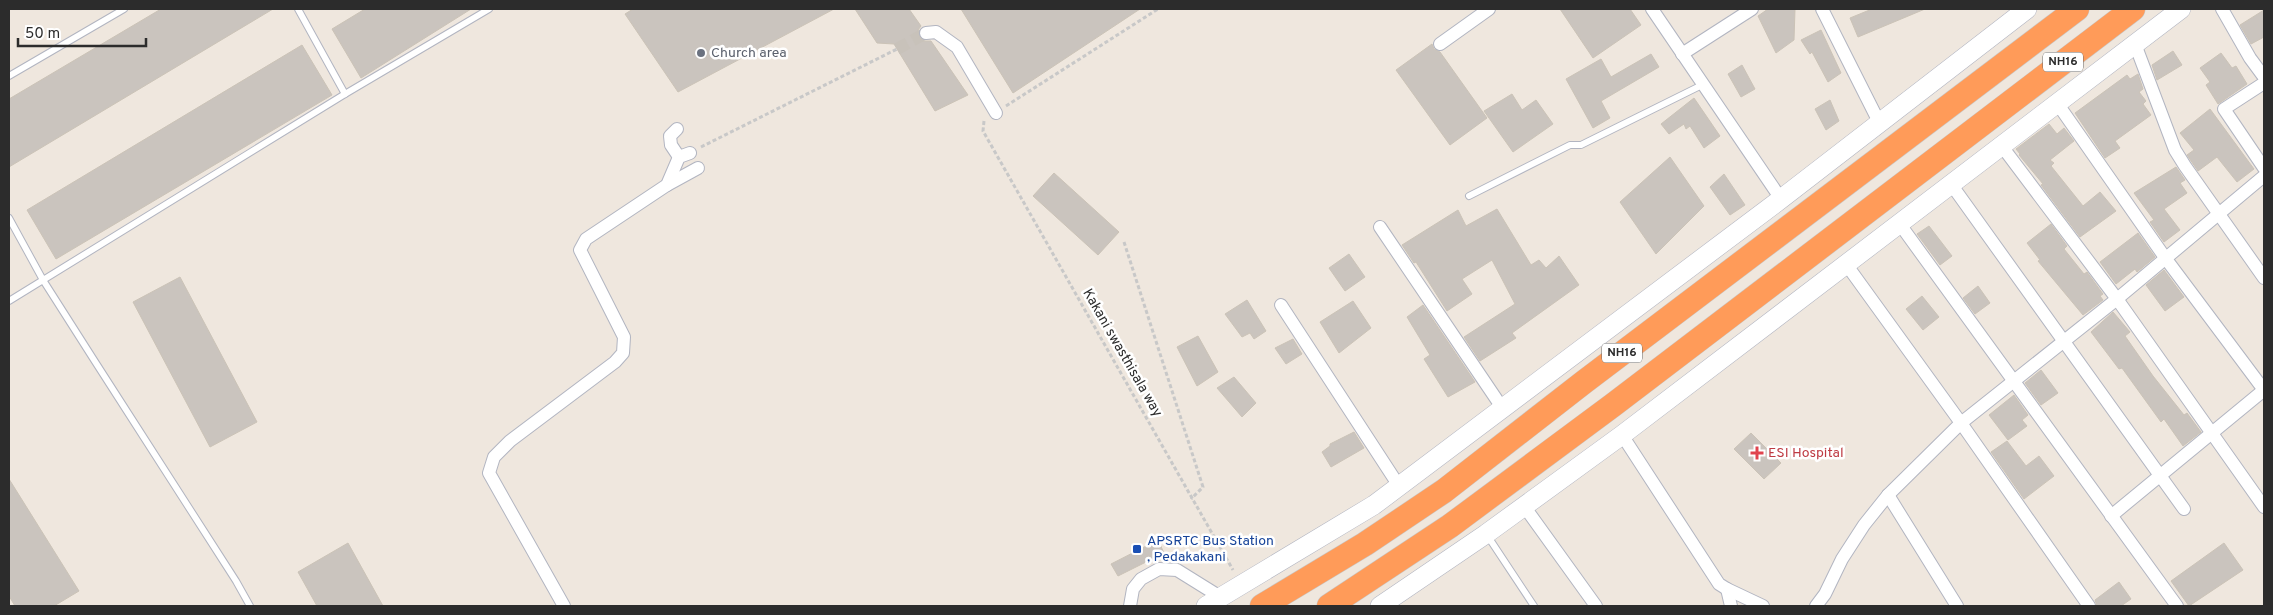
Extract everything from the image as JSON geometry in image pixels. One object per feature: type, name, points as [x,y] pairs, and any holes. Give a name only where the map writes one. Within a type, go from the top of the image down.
[{"type":"highway","name":"NH16","points":[[1262,606],[1357,549],[1444,491],[1584,382],[2077,9]]},
{"type":"highway","name":"NH16","points":[[1329,606],[1450,526],[1613,405],[2132,9]]},
{"type":"main road","points":[[1214,602],[1374,505],[1781,200],[2027,9]]},
{"type":"main road","points":[[1380,606],[1486,534],[1622,435],[2181,9]]},
{"type":"street","points":[[1440,44],[1489,9]]},
{"type":"street","points":[[1652,9],[1781,200]]},
{"type":"street","points":[[1682,54],[1752,9]]},
{"type":"street","points":[[1822,9],[1880,122]]},
{"type":"street","points":[[2222,9],[2250,58],[2264,77]]},
{"type":"street","points":[[926,32],[936,32],[957,47],[996,113]]},
{"type":"street","points":[[2135,44],[2176,150],[2264,278]]},
{"type":"street","points":[[2264,83],[2224,109],[2264,168]]},
{"type":"street","points":[[2057,103],[2166,259],[2264,390],[2111,516]]},
{"type":"street","points":[[667,185],[684,155],[671,145],[670,136],[677,129]]},
{"type":"street","points":[[2001,145],[2117,299],[2213,432],[2264,507]]},
{"type":"street","points":[[564,606],[489,472],[494,457],[510,441],[614,362],[623,353],[624,337],[580,250],[586,239],[667,185],[698,168]]},
{"type":"street","points":[[1816,606],[1825,594],[1842,559],[1864,524],[1888,495],[1961,423],[2117,299],[2264,176]]},
{"type":"street","points":[[1951,184],[2184,509]]},
{"type":"street","points":[[1899,223],[2177,606]]},
{"type":"street","points":[[1380,227],[1503,409]]},
{"type":"street","points":[[1846,264],[1961,423],[2089,606]]},
{"type":"street","points":[[1281,305],[1399,486]]},
{"type":"street","points":[[1622,435],[1714,578],[1727,590],[1763,606]]},
{"type":"street","points":[[1888,495],[1958,606]]},
{"type":"street","points":[[1524,506],[1596,606]]},
{"type":"street","points":[[1130,606],[1133,588],[1141,579],[1159,568],[1177,570],[1214,602]]},
{"type":"street","points":[[1727,590],[1731,606]]},
{"type":"lane","points":[[9,76],[124,9]]},
{"type":"lane","points":[[298,9],[346,94]]},
{"type":"lane","points":[[9,300],[489,9]]},
{"type":"lane","points":[[1469,196],[1570,145],[1581,145],[1702,85]]},
{"type":"lane","points":[[9,218],[43,280],[236,581],[250,606]]},
{"type":"lane","points":[[1486,534],[1534,606]]},
{"type":"path","points":[[996,113],[1158,9]]},
{"type":"path","points":[[684,155],[897,49]]},
{"type":"path","name":"Kakani swasthisala way","points":[[996,113],[983,122],[983,131],[1191,499],[1243,586]]},
{"type":"path","points":[[1124,242],[1203,487],[1191,499]]},
{"type":"building","points":[[161,9],[273,9],[9,167],[9,99]]},
{"type":"building","points":[[365,9],[471,9],[361,78],[332,29]]},
{"type":"building","name":"Church area","points":[[633,9],[834,9],[678,92],[625,14]]},
{"type":"building","points":[[855,9],[909,9],[921,26],[918,30],[919,37],[923,41],[931,41],[968,95],[935,111],[894,44],[877,43]]},
{"type":"building","points":[[961,9],[1140,9],[1013,93]]},
{"type":"building","points":[[1560,9],[1630,9],[1641,25],[1593,58]]},
{"type":"building","points":[[1768,9],[1795,9],[1794,40],[1776,53],[1758,16]]},
{"type":"building","points":[[1872,9],[1925,9],[1858,37],[1850,18]]},
{"type":"building","points":[[2264,10],[2264,37],[2251,44],[2240,25]]},
{"type":"building","points":[[1821,30],[1841,73],[1828,82],[1812,52],[1810,54],[1801,40]]},
{"type":"building","points":[[1432,44],[1434,49],[1440,52],[1487,118],[1450,145],[1396,70]]},
{"type":"building","points":[[302,45],[332,95],[56,259],[27,210]]},
{"type":"building","points":[[2173,51],[2182,65],[2157,80],[2152,65]]},
{"type":"building","points":[[2221,53],[2232,68],[2236,66],[2247,84],[2218,104],[2206,85],[2210,82],[2200,68]]},
{"type":"building","points":[[1651,54],[1659,67],[1601,101],[1610,118],[1593,128],[1566,79],[1601,59],[1611,77]]},
{"type":"building","points":[[1742,65],[1755,89],[1741,97],[1728,74]]},
{"type":"building","points":[[2138,74],[2143,89],[2139,92],[2146,101],[2143,104],[2151,115],[2115,141],[2120,148],[2105,158],[2075,113],[2127,75],[2130,79]]},
{"type":"building","points":[[1512,94],[1522,110],[1536,100],[1553,124],[1513,152],[1484,111]]},
{"type":"building","points":[[1694,98],[1720,136],[1704,148],[1690,126],[1686,129],[1684,124],[1669,134],[1661,124]]},
{"type":"building","points":[[1830,100],[1839,121],[1826,130],[1815,109]]},
{"type":"building","points":[[2210,109],[2254,169],[2237,182],[2217,157],[2198,171],[2187,155],[2194,150],[2180,133]]},
{"type":"building","points":[[2049,124],[2057,134],[2064,128],[2074,141],[2050,160],[2054,163],[2051,166],[2083,206],[2100,192],[2116,211],[2080,237],[2016,149]]},
{"type":"building","points":[[1670,157],[1704,206],[1656,254],[1620,202]]},
{"type":"building","points":[[2176,167],[2185,180],[2180,183],[2187,193],[2164,209],[2180,230],[2164,242],[2150,222],[2154,220],[2134,193]]},
{"type":"building","points":[[1054,173],[1119,232],[1098,255],[1033,196]]},
{"type":"building","points":[[1724,174],[1745,205],[1730,215],[1710,187]]},
{"type":"building","points":[[1497,209],[1531,265],[1539,260],[1546,268],[1559,256],[1579,285],[1512,333],[1516,338],[1480,361],[1464,337],[1515,304],[1492,260],[1462,279],[1472,294],[1447,311],[1416,262],[1414,263],[1402,245],[1458,210],[1466,226]]},
{"type":"building","points":[[2051,224],[2067,246],[2064,249],[2084,274],[2087,272],[2103,294],[2100,296],[2103,300],[2083,315],[2038,261],[2040,260],[2027,243]]},
{"type":"building","points":[[1929,226],[1952,256],[1940,265],[1917,234]]},
{"type":"building","points":[[2138,233],[2155,257],[2137,272],[2135,269],[2116,284],[2100,262]]},
{"type":"building","points":[[1349,254],[1365,277],[1345,291],[1329,268]]},
{"type":"building","points":[[2164,270],[2184,297],[2165,311],[2146,285]]},
{"type":"building","points":[[180,277],[257,422],[210,447],[133,302]]},
{"type":"building","points":[[1978,286],[1990,303],[1975,314],[1963,298]]},
{"type":"building","points":[[1922,296],[1939,317],[1923,330],[1906,309]]},
{"type":"building","points":[[1247,300],[1266,331],[1254,339],[1250,333],[1242,337],[1225,314]]},
{"type":"building","points":[[1353,301],[1371,328],[1339,353],[1320,322]]},
{"type":"building","points":[[1423,305],[1475,382],[1448,397],[1424,359],[1430,355],[1407,317]]},
{"type":"building","points":[[2113,312],[2130,332],[2125,336],[2153,376],[2184,415],[2187,413],[2201,432],[2183,446],[2164,419],[2161,422],[2122,368],[2119,369],[2091,332]]},
{"type":"building","points":[[1198,336],[1218,372],[1197,386],[1177,347]]},
{"type":"building","points":[[1293,339],[1302,354],[1286,364],[1275,348]]},
{"type":"building","points":[[2041,370],[2058,393],[2041,405],[2025,383]]},
{"type":"building","points":[[1234,377],[1256,403],[1242,417],[1217,388]]},
{"type":"building","points":[[2014,395],[2028,415],[2022,420],[2027,426],[2008,440],[1989,415]]},
{"type":"building","points":[[1354,432],[1364,448],[1331,467],[1322,452],[1330,444]]},
{"type":"building","points":[[1751,433],[1781,463],[1764,479],[1734,449]]},
{"type":"building","points":[[2007,441],[2026,466],[2039,456],[2054,476],[2024,499],[1991,452]]},
{"type":"building","points":[[9,479],[79,591],[54,606],[15,606],[9,596]]},
{"type":"building","points":[[1158,540],[1164,553],[1118,576],[1111,564]]},
{"type":"building","points":[[348,543],[383,606],[317,606],[298,572]]},
{"type":"building","points":[[2224,543],[2243,570],[2189,606],[2171,581]]},
{"type":"building","points":[[2119,582],[2131,599],[2121,606],[2097,606],[2095,600]]},
{"type":"tunnel","points":[[897,49],[926,33]]},
{"type":"place","name":"Church area","points":[[701,53]]},
{"type":"place","name":"ESI Hospital","points":[[1757,453]]},
{"type":"place","name":"APSRTC Bus Station , Pedakakani","points":[[1137,549]]}]
